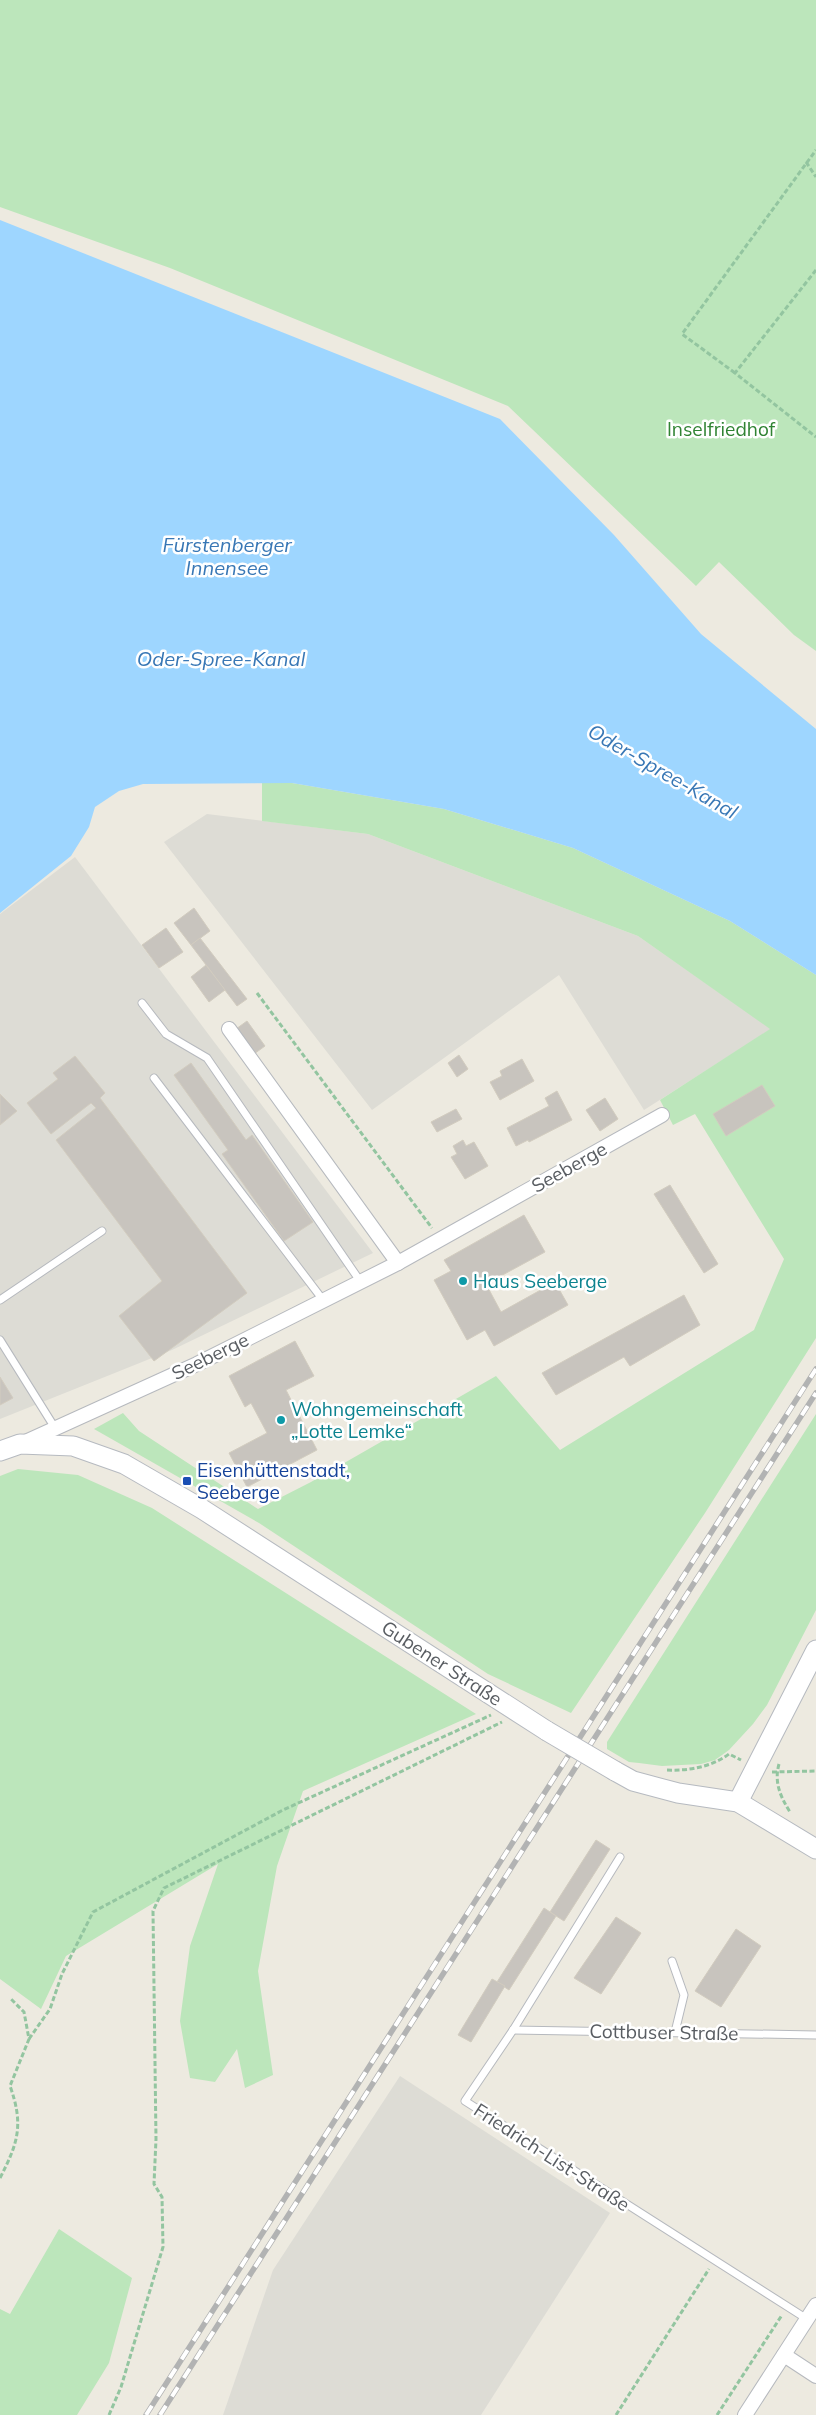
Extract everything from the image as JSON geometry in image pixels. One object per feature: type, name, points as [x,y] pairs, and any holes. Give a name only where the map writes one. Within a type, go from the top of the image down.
[{"type":"main road","name":"Gubener Straße","points":[[0,1451],[20,1444],[73,1446],[124,1464],[202,1509],[547,1731],[633,1781],[678,1793],[738,1802]]},
{"type":"main road","points":[[816,1650],[738,1802],[816,1849]]},
{"type":"street","points":[[229,1029],[398,1262]]},
{"type":"street","name":"Seeberge","points":[[20,1444],[197,1364],[398,1262],[662,1115]]},
{"type":"street","points":[[745,2415],[816,2304]]},
{"type":"street","points":[[784,2355],[816,2376]]},
{"type":"lane","points":[[142,1003],[166,1034],[207,1058],[360,1281]]},
{"type":"lane","points":[[154,1078],[323,1300]]},
{"type":"lane","points":[[0,1300],[102,1231]]},
{"type":"lane","points":[[0,1340],[54,1428]]},
{"type":"lane","name":"Friedrich-List-Straße","points":[[620,1857],[513,2030],[465,2101],[807,2319]]},
{"type":"lane","points":[[672,1961],[684,1995],[675,2032]]},
{"type":"lane","name":"Cottbuser Straße","points":[[513,2030],[816,2035]]},
{"type":"path","points":[[816,150],[682,334],[816,437]]},
{"type":"path","points":[[806,162],[816,177]]},
{"type":"path","points":[[735,373],[816,270]]},
{"type":"path","points":[[258,993],[440,1239]]},
{"type":"path","points":[[0,2178],[17,2144],[17,2106],[10,2086],[29,2039],[50,2009],[62,1974],[93,1912],[283,1810],[515,1710]]},
{"type":"path","points":[[109,2415],[121,2387],[163,2247],[162,2197],[154,2184],[156,2140],[153,1911],[164,1888],[515,1710]]},
{"type":"path","points":[[666,1770],[703,1767],[719,1761],[728,1754],[767,1773],[816,1770]]},
{"type":"path","points":[[780,1757],[777,1784],[782,1800],[795,1818]]},
{"type":"path","points":[[10,1998],[24,2012],[29,2039]]},
{"type":"path","points":[[616,2415],[715,2260]]},
{"type":"path","points":[[717,2415],[787,2306]]},
{"type":"shaded area","points":[[207,814],[368,834],[638,936],[771,1029],[644,1110],[559,975],[372,1110],[164,842]]},
{"type":"shaded area","points":[[75,857],[373,1253],[172,1350],[0,1419],[0,914]]},
{"type":"shaded area","points":[[400,2076],[610,2213],[481,2415],[223,2415],[273,2270]]},
{"type":"green space","name":"Inselfriedhof","points":[[0,0],[816,0],[816,651],[794,635],[719,562],[696,586],[508,406],[170,268],[0,207]]},
{"type":"green space","points":[[262,783],[292,783],[444,809],[573,848],[730,921],[816,975],[816,1338],[705,1513],[571,1713],[488,1674],[259,1523],[94,1429],[123,1413],[139,1431],[258,1509],[311,1482],[496,1376],[560,1450],[754,1330],[784,1259],[695,1114],[673,1125],[660,1100],[770,1029],[638,936],[368,834],[262,821]]},
{"type":"green space","points":[[816,1414],[816,1610],[767,1705],[753,1724],[729,1750],[715,1760],[701,1764],[662,1766],[629,1762],[607,1749],[607,1742]]},
{"type":"green space","points":[[18,1469],[78,1475],[152,1508],[476,1714],[303,1791],[277,1866],[258,1971],[273,2075],[245,2088],[237,2049],[215,2082],[190,2078],[180,2021],[190,1946],[218,1864],[66,1956],[41,2009],[0,1979],[0,1476]]},
{"type":"green space","points":[[59,2229],[132,2278],[109,2363],[77,2415],[0,2415],[0,2309],[10,2314]]},
{"type":"water","name":"Fürstenberger Innensee","points":[[0,220],[500,419],[614,535],[701,634],[816,729],[816,975],[730,921],[573,848],[444,809],[292,783],[143,784],[119,791],[95,807],[89,827],[71,856],[0,913]]},
{"type":"building","points":[[194,908],[210,931],[191,945],[174,923]]},
{"type":"building","points":[[166,928],[183,952],[159,968],[142,945]]},
{"type":"building","points":[[200,938],[247,999],[237,1006],[191,945]]},
{"type":"building","points":[[206,965],[225,990],[209,1002],[191,977]]},
{"type":"building","points":[[247,1021],[265,1046],[254,1054],[236,1029]]},
{"type":"building","points":[[459,1055],[468,1069],[457,1077],[448,1063]]},
{"type":"building","points":[[75,1056],[105,1093],[100,1098],[247,1293],[154,1361],[119,1316],[162,1281],[56,1140],[96,1108],[91,1103],[51,1134],[27,1103],[58,1079],[53,1073]]},
{"type":"building","points":[[522,1059],[534,1081],[500,1100],[490,1082],[502,1076],[500,1071]]},
{"type":"building","points":[[191,1063],[246,1140],[252,1135],[313,1222],[284,1241],[222,1154],[228,1150],[174,1075]]},
{"type":"building","points":[[762,1085],[775,1106],[726,1136],[713,1114]]},
{"type":"building","points":[[557,1091],[572,1120],[529,1142],[528,1140],[516,1146],[507,1128],[549,1106],[545,1098]]},
{"type":"building","points":[[0,1094],[17,1111],[0,1125]]},
{"type":"building","points":[[605,1098],[618,1119],[600,1131],[586,1110]]},
{"type":"building","points":[[456,1109],[462,1119],[437,1132],[431,1122]]},
{"type":"building","points":[[463,1140],[466,1146],[474,1142],[488,1166],[465,1179],[451,1157],[457,1154],[453,1146]]},
{"type":"building","points":[[670,1185],[718,1264],[704,1273],[654,1194]]},
{"type":"building","name":"Haus Seeberge","points":[[524,1215],[545,1252],[486,1284],[501,1312],[555,1282],[568,1305],[494,1346],[485,1330],[467,1340],[434,1280],[451,1271],[444,1260]]},
{"type":"building","points":[[684,1295],[700,1325],[630,1366],[624,1357],[556,1395],[542,1373]]},
{"type":"building","name":"Wohngemeinschaft „Lotte Lemke“","points":[[295,1341],[314,1376],[286,1390],[317,1450],[247,1487],[229,1453],[267,1433],[251,1403],[245,1407],[229,1376]]},
{"type":"building","points":[[0,1377],[13,1398],[0,1405]]},
{"type":"building","points":[[596,1840],[610,1849],[564,1921],[550,1912]]},
{"type":"building","points":[[544,1908],[556,1916],[509,1990],[497,1982]]},
{"type":"building","points":[[616,1917],[641,1933],[601,1994],[574,1978]]},
{"type":"building","points":[[736,1929],[761,1946],[721,2007],[695,1991]]},
{"type":"building","points":[[492,1979],[505,1986],[471,2042],[458,2035]]},
{"type":"railway","points":[[146,2415],[816,1369]]},
{"type":"railway","points":[[160,2415],[816,1393]]},
{"type":"place","name":"Haus Seeberge","points":[[463,1281]]},
{"type":"place","name":"Wohngemeinschaft „Lotte Lemke“","points":[[281,1420]]},
{"type":"place","name":"Eisenhüttenstadt, Seeberge","points":[[187,1481]]},
{"type":"water label","name":"Oder-Spree-Kanal","points":[[221,658]]},
{"type":"water label","name":"Oder-Spree-Kanal","points":[[663,771]]}]
